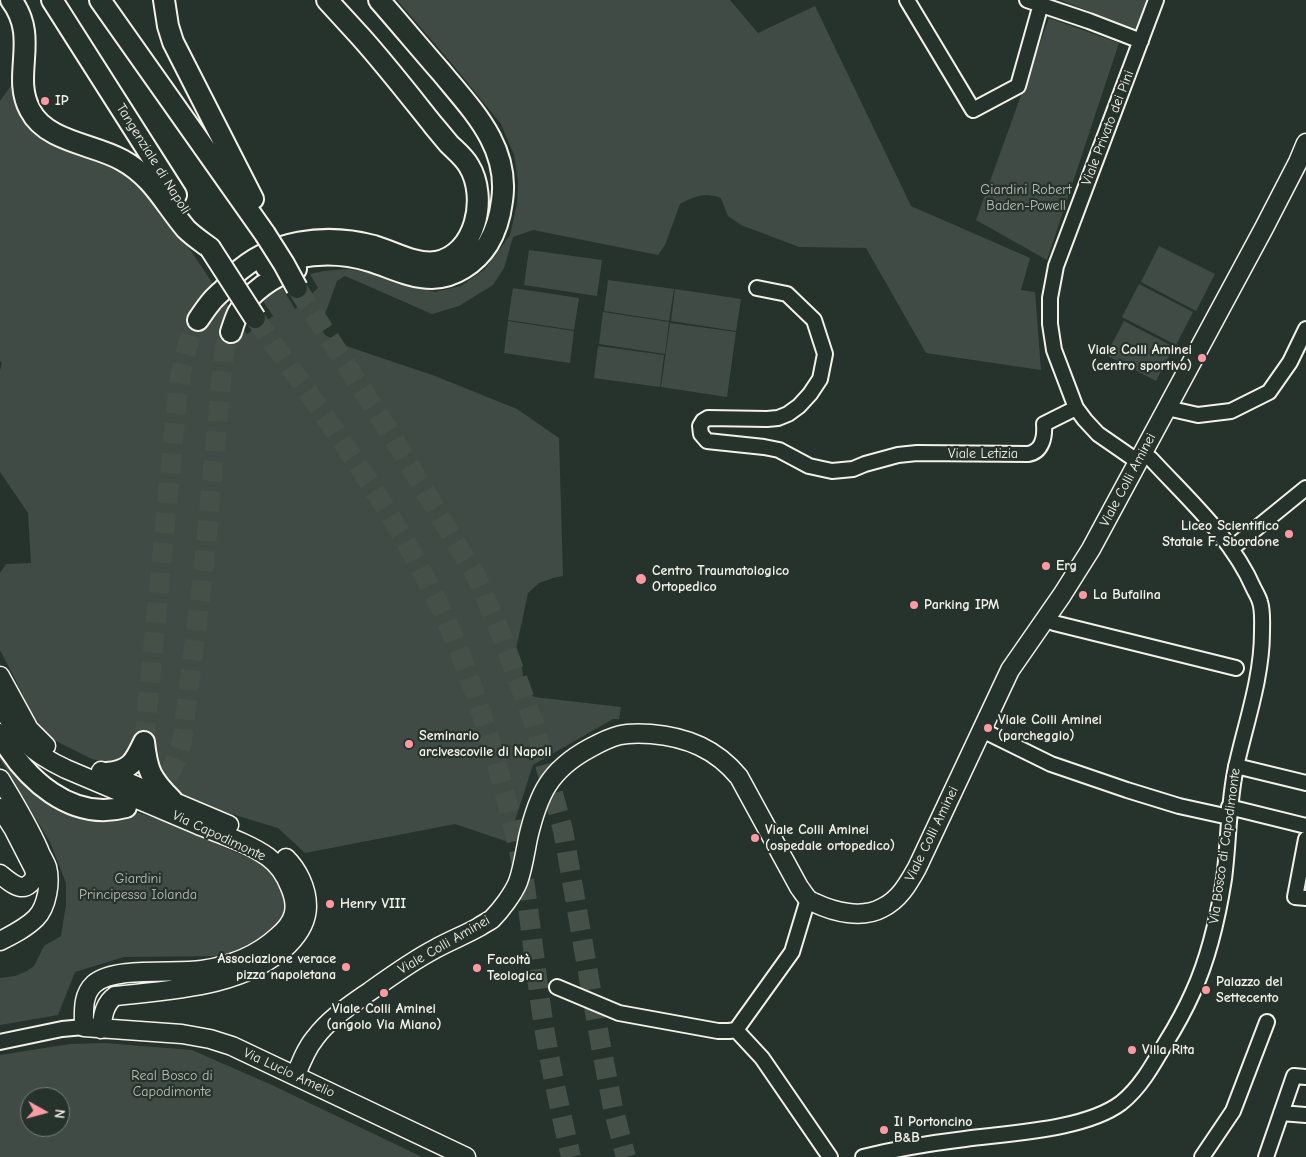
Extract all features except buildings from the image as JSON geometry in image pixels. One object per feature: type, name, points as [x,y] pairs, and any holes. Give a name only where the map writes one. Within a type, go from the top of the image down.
[{"type":"highway","points":[[12,0],[24,26],[26,38],[23,69],[24,90],[30,111],[36,119],[50,132],[104,152],[133,167],[152,183],[187,230],[210,248]]},
{"type":"highway","name":"Tangenziale di Napoli","points":[[52,0],[255,318]]},
{"type":"highway","points":[[100,0],[267,233]]},
{"type":"highway","points":[[164,0],[168,26],[173,42],[238,168],[267,233],[297,288]]},
{"type":"highway","points":[[198,320],[231,278],[242,269],[279,247],[321,240],[351,242],[375,246],[415,261],[436,262],[452,256],[460,249],[474,228],[478,203],[474,177],[469,166],[360,36],[327,0]]},
{"type":"highway","points":[[338,0],[360,36]]},
{"type":"highway","points":[[224,289],[268,266],[311,255],[354,257],[369,260],[409,275],[433,278],[454,273],[470,263],[486,248],[497,225],[503,195],[503,179],[495,147],[488,132],[478,118],[379,0]]},
{"type":"highway","points":[[172,80],[204,147]]},
{"type":"highway","points":[[231,332],[238,314],[252,296],[262,286],[289,271],[314,265],[340,263],[394,269]]},
{"type":"highway","points":[[0,734],[28,773],[60,798],[72,804],[97,810],[126,807]]},
{"type":"highway","points":[[107,773],[123,770],[132,764],[136,760],[144,742],[150,772],[159,787],[172,800]]},
{"type":"main road","name":"Viale Colli Aminei","points":[[296,1075],[303,1057],[313,1040],[341,1012],[401,969],[436,948],[490,920],[517,884],[536,806],[543,791],[551,779],[566,764],[581,753],[611,737],[637,733],[667,736],[686,740],[703,747],[724,760],[739,777],[808,900],[837,911],[870,913],[883,908],[897,898],[909,883],[928,845],[1010,670],[1091,549],[1264,228],[1298,162],[1306,142]]},
{"type":"main road","name":"Via Capodimonte","points":[[0,676],[29,729],[42,744],[66,757],[172,800],[252,835],[272,846],[296,870],[305,890],[307,901],[305,922],[286,948],[263,963],[241,973],[194,987],[115,996],[108,1002],[92,1028]]},
{"type":"main road","name":"Via Capodimonte","points":[[0,704],[20,737],[45,759],[66,770],[262,853],[282,870],[293,893],[295,910],[288,926],[269,944],[244,958],[221,966],[201,970],[136,972],[100,979],[90,989],[86,997],[92,1028]]},
{"type":"main road","points":[[0,779],[34,838],[41,870],[49,881],[48,891],[39,914],[35,919],[0,941]]},
{"type":"main road","points":[[0,808],[34,867],[41,870]]},
{"type":"main road","points":[[0,874],[20,887],[26,886],[34,880],[41,870]]},
{"type":"main road","name":"Via Lucio Amelio","points":[[92,1028],[182,1034],[210,1039],[232,1046],[466,1157]]},
{"type":"street","points":[[907,0],[973,110],[1018,86],[1034,2],[1088,20],[1141,41]]},
{"type":"street","name":"Viale Privato dei Pini","points":[[1140,457],[1098,434],[1084,420],[1076,408],[1054,350],[1050,324],[1050,298],[1056,266],[1156,0]]},
{"type":"street","name":"Viale Letizia","points":[[757,288],[787,294],[814,320],[825,354],[820,379],[799,406],[778,418],[708,418],[700,426],[701,434],[707,441],[779,450],[809,466],[832,472],[853,469],[898,455],[917,453],[1033,453],[1037,451],[1043,439],[1044,424],[1076,408]]},
{"type":"street","points":[[1167,408],[1198,415],[1232,411],[1269,392],[1290,362],[1306,329]]},
{"type":"street","name":"Via Bosco di Capodimonte","points":[[863,1157],[952,1140],[1067,1125],[1104,1113],[1120,1104],[1133,1092],[1154,1064],[1193,992],[1214,926],[1224,878],[1229,812],[1236,766],[1257,682],[1262,648],[1262,623],[1260,603],[1247,573],[1231,549],[1203,515],[1151,459],[1140,457]]},
{"type":"street","points":[[1231,549],[1306,488]]},
{"type":"street","points":[[1054,623],[1236,668]]},
{"type":"street","points":[[988,733],[1051,764],[1180,806],[1229,812],[1306,826]]},
{"type":"street","points":[[1236,766],[1306,783]]},
{"type":"street","points":[[1306,839],[1295,897],[1306,898]]},
{"type":"street","points":[[557,987],[619,1013],[718,1031],[736,1030],[792,952],[808,900]]},
{"type":"street","points":[[1202,1157],[1233,1111],[1267,1022]]},
{"type":"street","points":[[0,1042],[62,1029],[92,1028]]},
{"type":"street","points":[[736,1030],[762,1058],[830,1157]]},
{"type":"street","points":[[1266,1157],[1294,1076],[1306,1077]]},
{"type":"street","points":[[1281,1113],[1306,1115]]},
{"type":"green space","points":[[397,0],[730,0],[758,33],[815,6],[911,206],[1030,258],[1021,290],[1035,292],[1041,370],[926,353],[866,248],[799,247],[741,225],[728,216],[721,198],[709,195],[695,197],[680,204],[665,245],[658,255],[533,230],[513,237],[504,268],[493,285],[459,306],[432,314],[345,276],[337,281],[324,317],[322,329],[325,335],[349,347],[435,376],[517,409],[559,438],[563,576],[539,583],[528,593],[516,649],[521,661],[525,690],[534,697],[621,707],[619,719],[613,719],[533,765],[508,842],[455,824],[305,853],[278,828],[182,797],[163,778],[92,759],[50,738],[32,714],[0,650],[0,573],[6,564],[31,563],[28,513],[0,472],[0,370],[2,363],[0,361],[0,101],[15,80],[18,102],[119,164],[145,183],[247,334],[273,316],[259,295],[278,281],[295,309],[318,288],[310,274],[324,271],[349,269],[385,276],[435,292],[461,286],[485,269],[510,235],[517,204],[518,181],[514,155],[501,124]]},
{"type":"green space","points":[[1060,0],[1147,0],[1136,29]]},
{"type":"green space","name":"Giardini Robert Baden-Powell","points":[[1049,18],[1119,43],[1047,260],[976,220]]},
{"type":"green space","points":[[1159,246],[1215,274],[1196,311],[1141,282]]},
{"type":"green space","points":[[529,250],[602,260],[597,296],[524,285]]},
{"type":"green space","points":[[608,280],[674,289],[669,321],[604,311]]},
{"type":"green space","points":[[1139,284],[1193,312],[1176,345],[1122,317]]},
{"type":"green space","points":[[513,288],[579,298],[574,330],[508,320]]},
{"type":"green space","points":[[675,289],[741,299],[736,331],[671,321]]},
{"type":"green space","points":[[603,312],[669,322],[665,354],[599,344]]},
{"type":"green space","points":[[508,321],[574,331],[570,363],[504,353]]},
{"type":"green space","points":[[1124,321],[1174,347],[1156,381],[1106,355]]},
{"type":"green space","points":[[670,323],[736,332],[727,397],[661,387]]},
{"type":"green space","points":[[598,346],[664,355],[660,387],[594,378]]},
{"type":"green space","name":"Giardini Principessa Iolanda","points":[[0,740],[90,816],[136,812],[169,823],[258,862],[278,882],[285,898],[285,911],[280,921],[269,932],[224,956],[124,957],[75,972],[58,1015],[0,1025],[0,978],[15,976],[27,971],[34,966],[44,946],[61,936],[66,905],[66,883],[50,842],[0,759]]},
{"type":"green space","name":"Real Bosco di Capodimonte","points":[[105,1043],[192,1050],[274,1086],[422,1157],[0,1157],[0,1055],[70,1044]]},
{"type":"tunnel","points":[[297,288],[392,436],[476,576],[499,629],[534,724],[563,830],[600,1041],[613,1108],[626,1157]]},
{"type":"tunnel","points":[[255,318],[379,497],[422,572],[462,657],[494,753],[519,850],[546,1040],[571,1157]]},
{"type":"tunnel","points":[[144,742],[178,391],[187,346],[198,320]]},
{"type":"tunnel","points":[[147,798],[165,780],[177,758],[182,742],[204,566],[223,361],[225,346],[231,332]]},
{"type":"place","name":"IP","points":[[45,101]]},
{"type":"place","name":"Viale Colli Aminei (centro sportivo)","points":[[1202,358]]},
{"type":"place","name":"Liceo Scientifico Statale F. Sbordone","points":[[1289,534]]},
{"type":"place","name":"Erg","points":[[1046,566]]},
{"type":"place","name":"Centro Traumatologico Ortopedico","points":[[641,579]]},
{"type":"place","name":"La Bufalina","points":[[1083,595]]},
{"type":"place","name":"Parking IPM","points":[[914,605]]},
{"type":"place","name":"Viale Colli Aminei (parcheggio)","points":[[988,728]]},
{"type":"place","name":"Seminario arcivescovile di Napoli","points":[[409,744]]},
{"type":"place","name":"Viale Colli Aminei (ospedale ortopedico)","points":[[755,838]]},
{"type":"place","name":"Henry VIII","points":[[330,904]]},
{"type":"place","name":"Associazione verace pizza napoletana","points":[[346,967]]},
{"type":"place","name":"Facoltà Teologica","points":[[477,968]]},
{"type":"place","name":"Palazzo del Settecento","points":[[1206,990]]},
{"type":"place","name":"Viale Colli Aminei (angolo Via Miano)","points":[[384,993]]},
{"type":"place","name":"Villa Rita","points":[[1132,1050]]},
{"type":"place","name":"Il Portoncino B&B","points":[[884,1130]]}]
